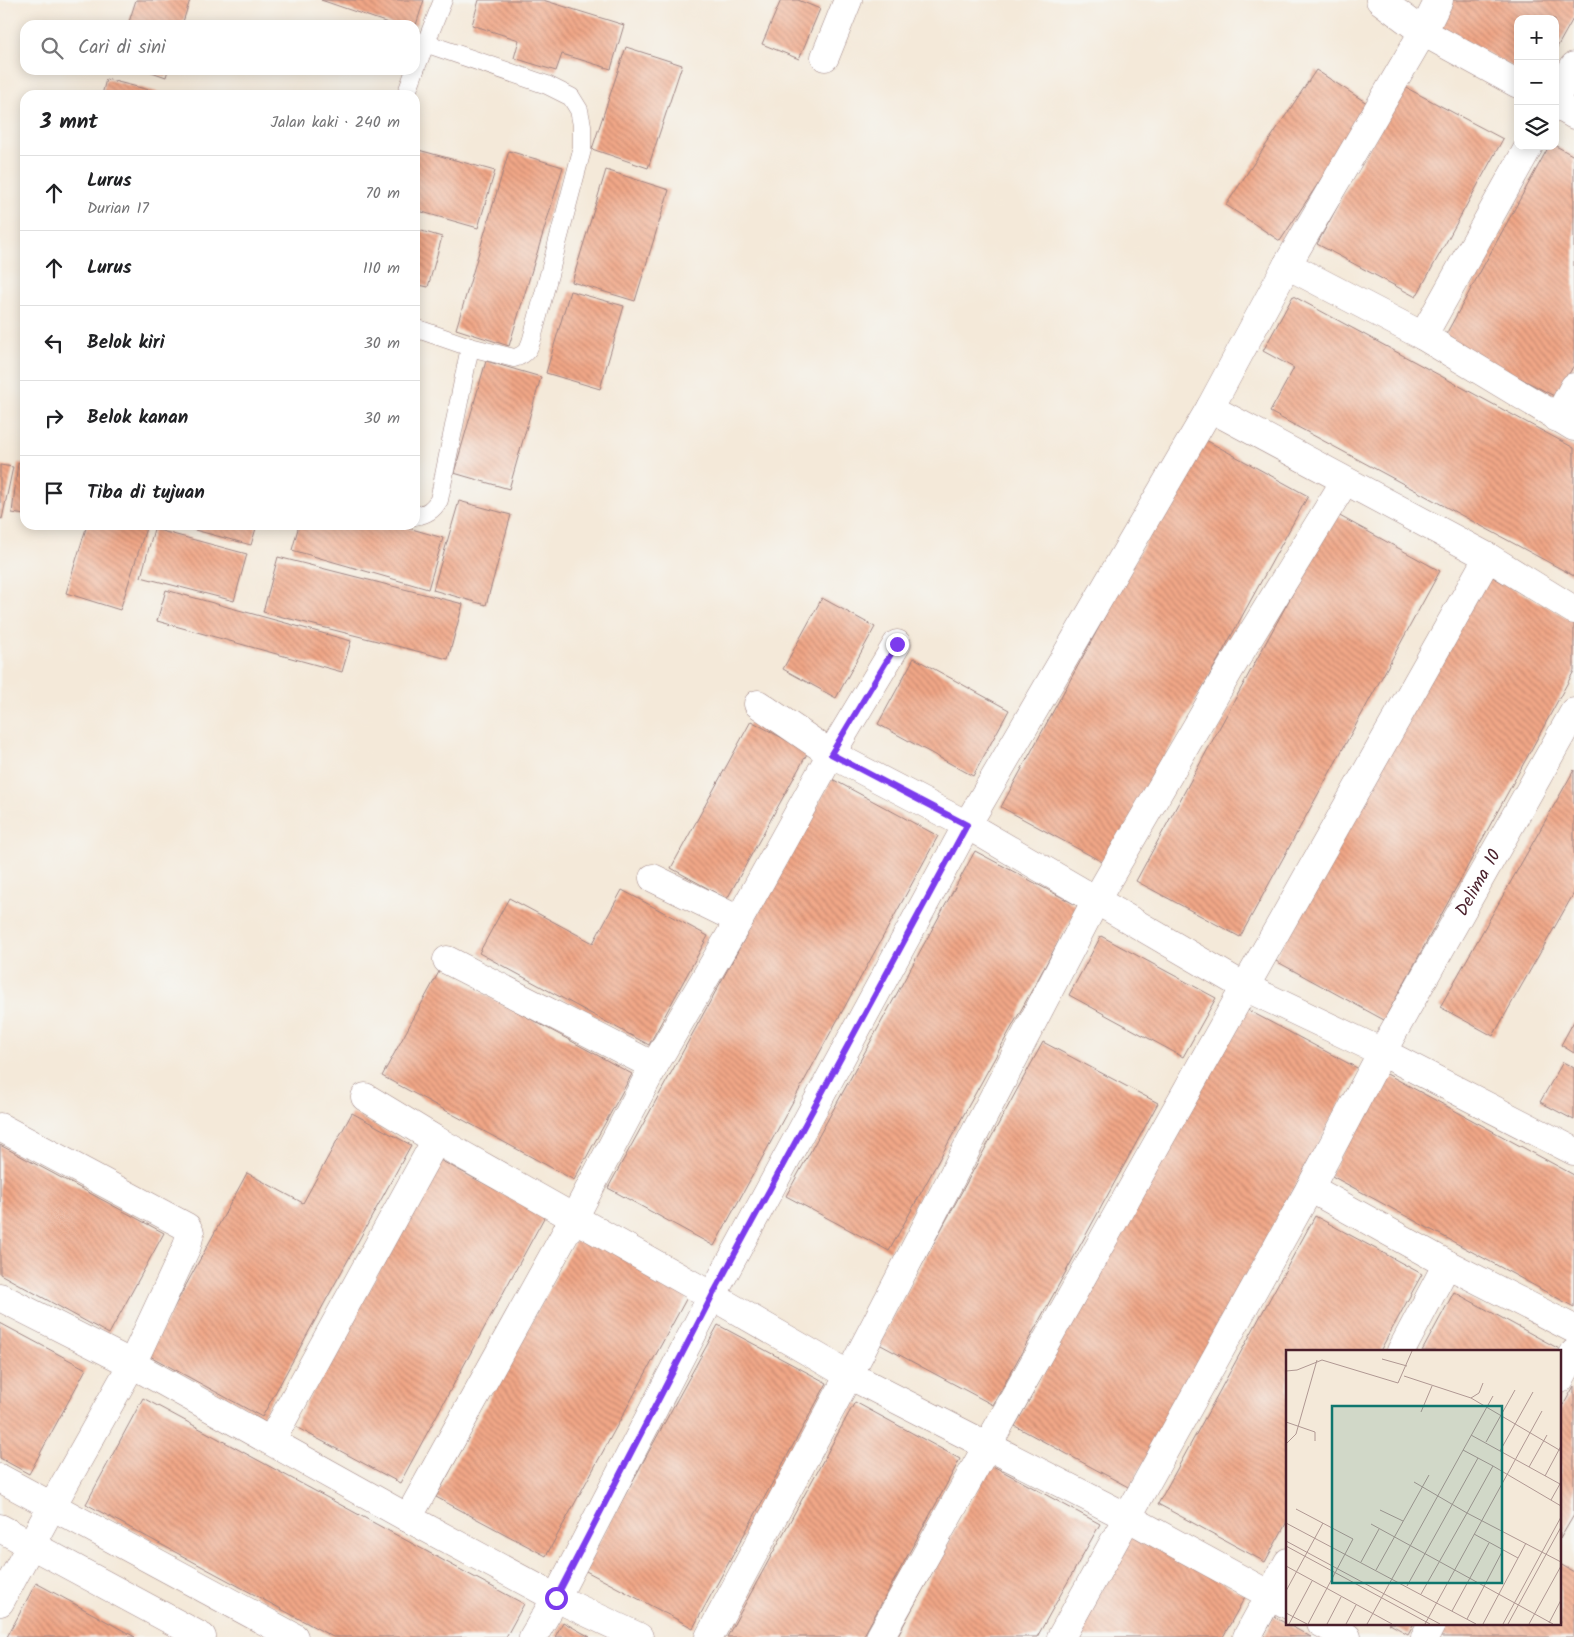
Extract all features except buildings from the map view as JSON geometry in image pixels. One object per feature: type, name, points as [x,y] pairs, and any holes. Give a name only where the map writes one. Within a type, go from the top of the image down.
[{"type":"street","points":[[825,58],[848,0]]},
{"type":"street","points":[[1380,0],[1423,32],[1514,82]]},
{"type":"street","points":[[533,1637],[556,1598],[712,1296],[967,825],[1210,408],[1287,265],[1423,32],[1439,0]]},
{"type":"street","points":[[1559,92],[1574,66]]},
{"type":"street","points":[[1557,105],[1574,115]]},
{"type":"street","points":[[1423,336],[1527,150]]},
{"type":"street","points":[[1287,265],[1423,336],[1565,422],[1574,387]]},
{"type":"street","points":[[1210,408],[1488,557],[1574,610]]},
{"type":"street","points":[[709,1637],[849,1375],[1096,900],[1230,670],[1345,481]]},
{"type":"street","points":[[880,1637],[1488,557]]},
{"type":"street","points":[[408,1518],[574,1218],[654,1066],[739,920],[831,754],[897,644]]},
{"type":"street","points":[[758,704],[831,754],[967,825],[1245,987],[1382,1052],[1574,1151]]},
{"type":"street","name":"Delima 10","points":[[1060,1637],[1310,1188],[1382,1052],[1574,712]]},
{"type":"street","points":[[653,878],[739,920]]},
{"type":"street","points":[[447,960],[654,1066]]},
{"type":"street","points":[[365,1097],[436,1140],[849,1375],[1127,1517],[1279,1600]]},
{"type":"street","points":[[0,1127],[189,1229],[190,1233],[187,1246],[132,1364],[0,1602]]},
{"type":"street","points":[[271,1441],[436,1140]]},
{"type":"street","points":[[1310,1188],[1447,1264],[1574,1329]]},
{"type":"street","points":[[1402,1350],[1447,1264]]},
{"type":"street","points":[[0,1297],[132,1364],[556,1598],[639,1637]]},
{"type":"street","points":[[1562,1375],[1574,1353]]},
{"type":"street","points":[[0,1478],[294,1637]]},
{"type":"street","points":[[0,1528],[30,1546],[202,1637]]},
{"type":"street","points":[[1248,1637],[1279,1600],[1286,1570]]},
{"type":"street","points":[[1323,1624],[1347,1637]]},
{"type":"street","points":[[1425,1637],[1432,1624]]},
{"type":"lane","points":[[420,56],[443,0]]},
{"type":"lane","points":[[420,330],[470,347],[514,358],[523,355],[530,348],[582,150],[582,125],[579,110],[571,97],[548,85],[425,43]]},
{"type":"lane","points":[[408,90],[413,75]]},
{"type":"lane","points":[[420,515],[428,513],[435,508],[440,500],[470,347]]},
{"type":"route","points":[[556,1598],[712,1296],[967,825],[831,754],[897,644]]}]
